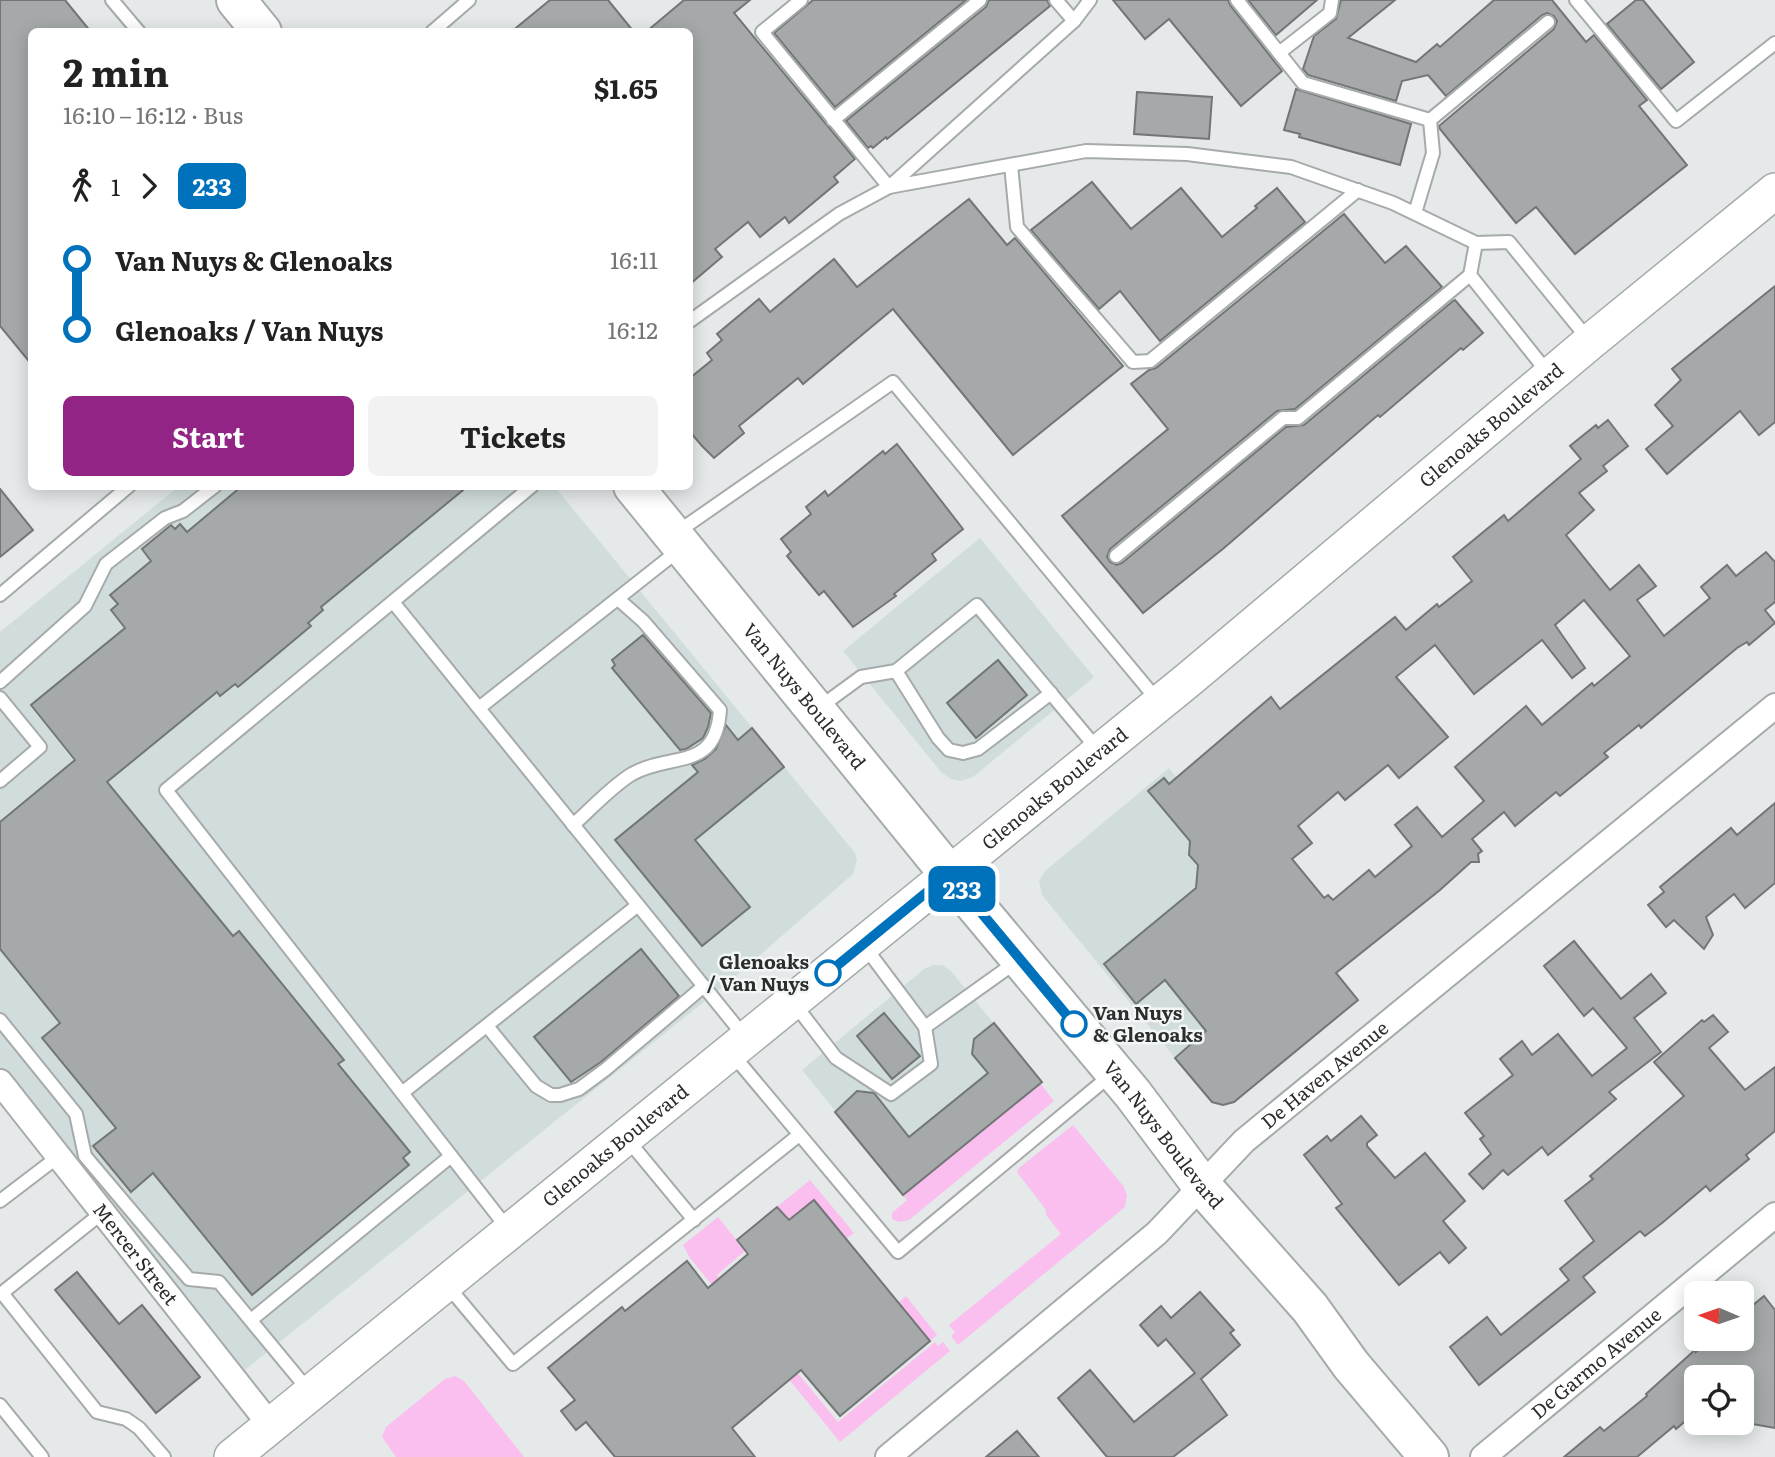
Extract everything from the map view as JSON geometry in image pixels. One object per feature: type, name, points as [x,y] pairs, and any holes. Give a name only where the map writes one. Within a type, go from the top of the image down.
[{"type":"main road","points":[[236,0],[259,28]]},
{"type":"main road","name":"Glenoaks Boulevard","points":[[232,1457],[1159,703],[1590,342],[1775,191]]},
{"type":"main road","name":"Van Nuys Boulevard","points":[[636,490],[949,874],[1115,1072],[1202,1186],[1310,1308],[1351,1365],[1429,1457]]},
{"type":"street","name":"De Haven Avenue","points":[[888,1457],[1157,1233],[1244,1141],[1775,706]]},
{"type":"street","name":"Mercer Street","points":[[0,1082],[271,1426]]},
{"type":"street","name":"De Garmo Avenue","points":[[1483,1457],[1775,1216]]},
{"type":"lane","points":[[112,0],[136,28]]},
{"type":"lane","points":[[437,28],[469,0]]},
{"type":"lane","points":[[801,0],[762,32],[889,187]]},
{"type":"lane","points":[[833,120],[980,0]]},
{"type":"lane","points":[[1056,0],[1074,20]]},
{"type":"lane","points":[[693,323],[839,214],[889,187],[1074,20],[1090,0]]},
{"type":"lane","points":[[1237,0],[1303,82],[1430,120]]},
{"type":"lane","points":[[1279,52],[1330,13],[1332,0]]},
{"type":"lane","points":[[1576,0],[1676,121],[1775,43]]},
{"type":"lane","points":[[1430,120],[1548,22]]},
{"type":"lane","points":[[1415,214],[1433,153],[1430,120]]},
{"type":"lane","points":[[889,187],[1086,151],[1187,154],[1291,167],[1358,190],[1475,243],[1509,242],[1590,342]]},
{"type":"lane","points":[[1011,165],[1017,227],[1133,362],[1150,362],[1358,190]]},
{"type":"lane","points":[[1116,556],[1283,418],[1298,418],[1470,275],[1475,243]]},
{"type":"lane","points":[[1470,275],[1550,376]]},
{"type":"lane","points":[[479,708],[618,599],[678,541],[893,382],[1159,703]]},
{"type":"lane","points":[[0,595],[124,490]]},
{"type":"lane","points":[[0,682],[85,606],[106,564],[165,518],[183,510],[210,490]]},
{"type":"lane","points":[[510,1232],[166,790],[527,490]]},
{"type":"lane","points":[[573,825],[631,775],[658,764],[688,759],[707,748],[719,730],[720,710],[643,621],[618,599]]},
{"type":"lane","points":[[393,602],[704,986],[738,1045],[799,1135],[898,1252],[1115,1072]]},
{"type":"lane","points":[[815,710],[861,677],[896,671],[977,605],[1100,751]]},
{"type":"lane","points":[[896,671],[939,738],[949,750],[963,753],[978,749],[1051,693]]},
{"type":"lane","points":[[0,698],[40,747],[0,781]]},
{"type":"lane","points":[[402,1093],[638,905]]},
{"type":"lane","points":[[793,1002],[836,1058],[891,1094],[931,1064],[925,1027],[864,944]]},
{"type":"lane","points":[[925,1027],[1020,959]]},
{"type":"lane","points":[[487,1026],[536,1086],[551,1095],[560,1096],[579,1089],[704,986]]},
{"type":"lane","points":[[0,1020],[76,1114],[86,1156],[94,1166],[189,1279],[219,1282],[311,1394]]},
{"type":"lane","points":[[446,1284],[513,1364],[799,1135]]},
{"type":"lane","points":[[626,1137],[694,1220]]},
{"type":"lane","points":[[0,1201],[59,1156]]},
{"type":"lane","points":[[251,1320],[451,1156]]},
{"type":"lane","points":[[103,1212],[2,1293],[97,1412],[126,1419],[139,1428],[164,1457]]},
{"type":"lane","points":[[0,1405],[42,1457]]},
{"type":"shaded area","points":[[174,490],[557,490],[855,853],[857,860],[853,874],[730,981],[245,1370],[0,1070],[0,632]]},
{"type":"shaded area","points":[[980,538],[1094,677],[973,777],[960,781],[942,773],[843,651]]},
{"type":"shaded area","points":[[1169,768],[1312,944],[1175,1058],[1042,895],[1039,881],[1045,871]]},
{"type":"shaded area","points":[[942,965],[950,970],[1042,1082],[903,1195],[802,1070],[924,969]]},
{"type":"shaded area","points":[[1040,1083],[1054,1101],[909,1220],[899,1222],[892,1219],[892,1213],[907,1200],[903,1195]]},
{"type":"shaded area","points":[[1073,1125],[1124,1187],[1127,1196],[1125,1207],[958,1345],[951,1336],[955,1332],[949,1325],[1061,1234],[1017,1172]]},
{"type":"shaded area","points":[[810,1180],[854,1233],[846,1239],[814,1200],[789,1220],[777,1207]]},
{"type":"shaded area","points":[[718,1217],[745,1251],[717,1275],[838,1422],[935,1342],[938,1346],[943,1342],[950,1351],[840,1442],[690,1258],[683,1245]]},
{"type":"shaded area","points":[[906,1296],[937,1335],[930,1341],[898,1303]]},
{"type":"shaded area","points":[[455,1376],[464,1381],[524,1457],[396,1457],[382,1437],[386,1427],[445,1379]]},
{"type":"building","points":[[0,0],[65,0],[88,28],[28,28],[28,360],[0,326]]},
{"type":"building","points":[[550,0],[608,0],[631,28],[516,28]]},
{"type":"building","points":[[684,0],[750,0],[734,13],[855,159],[834,177],[838,182],[789,223],[785,217],[760,237],[748,222],[715,249],[722,257],[693,281],[693,28],[651,28]]},
{"type":"building","points":[[813,0],[966,0],[835,107],[774,33]]},
{"type":"building","points":[[989,0],[1047,0],[1050,6],[887,139],[886,137],[873,148],[868,148],[846,121],[986,7]]},
{"type":"building","points":[[1113,0],[1228,0],[1282,71],[1241,106],[1169,19],[1145,39]]},
{"type":"building","points":[[1248,0],[1317,0],[1276,35]]},
{"type":"building","points":[[1341,0],[1395,0],[1348,38],[1416,62],[1437,44],[1440,47],[1494,0],[1552,0],[1586,42],[1594,35],[1647,100],[1639,106],[1687,165],[1575,254],[1536,207],[1516,223],[1439,126],[1554,29],[1557,21],[1554,16],[1547,13],[1542,15],[1446,96],[1428,75],[1402,81],[1396,101],[1308,75],[1303,69],[1314,36],[1336,19]]},
{"type":"building","points":[[1636,0],[1643,0],[1694,62],[1661,89],[1607,24]]},
{"type":"building","points":[[1296,89],[1411,124],[1400,165],[1299,137],[1300,134],[1284,130]]},
{"type":"building","points":[[1137,92],[1212,97],[1209,139],[1134,134]]},
{"type":"building","points":[[1092,182],[1131,229],[1181,188],[1222,237],[1277,188],[1305,222],[1160,341],[1120,291],[1099,309],[1031,230]]},
{"type":"building","points":[[969,199],[1007,245],[1015,238],[1123,366],[1013,455],[893,309],[803,384],[798,378],[739,426],[744,433],[714,458],[693,436],[693,376],[712,360],[707,353],[722,340],[717,334],[759,299],[770,312],[834,259],[857,287]]},
{"type":"building","points":[[1344,214],[1385,263],[1406,246],[1442,287],[1295,409],[1277,411],[1110,549],[1107,557],[1110,562],[1117,565],[1122,563],[1286,427],[1304,425],[1453,301],[1455,300],[1483,333],[1463,350],[1461,348],[1380,417],[1378,415],[1224,548],[1143,613],[1062,516],[1168,429],[1131,384],[1156,368]]},
{"type":"building","points":[[1775,286],[1775,422],[1759,435],[1740,411],[1667,474],[1646,449],[1673,426],[1655,405],[1681,380],[1672,369]]},
{"type":"building","points":[[1608,420],[1628,446],[1603,466],[1607,471],[1579,493],[1594,510],[1566,535],[1610,590],[1639,565],[1656,586],[1637,600],[1664,636],[1710,598],[1701,587],[1727,565],[1736,576],[1766,552],[1775,562],[1775,602],[1765,610],[1775,623],[1749,645],[1747,642],[1737,648],[1641,728],[1639,725],[1604,753],[1608,757],[1560,796],[1556,792],[1515,826],[1504,812],[1472,839],[1482,851],[1478,854],[1479,862],[1471,862],[1336,973],[1358,1000],[1234,1102],[1223,1105],[1212,1102],[1175,1058],[1206,1031],[1165,980],[1136,1004],[1104,964],[1196,888],[1198,865],[1189,855],[1190,841],[1148,791],[1164,778],[1169,784],[1271,697],[1280,709],[1395,617],[1406,630],[1437,604],[1439,607],[1472,581],[1453,557],[1504,515],[1508,521],[1581,459],[1570,446],[1596,425],[1598,428]],"holes":[[[1584,600],[1630,656],[1594,686],[1592,683],[1542,725],[1526,706],[1455,767],[1484,801],[1442,837],[1417,807],[1395,825],[1412,846],[1375,877],[1369,870],[1333,900],[1328,895],[1324,898],[1292,859],[1312,843],[1298,826],[1338,792],[1345,800],[1388,765],[1399,778],[1448,737],[1396,677],[1435,645],[1474,694],[1542,640],[1572,678],[1585,668],[1555,625]]]},
{"type":"building","points":[[897,444],[963,529],[932,554],[936,560],[894,594],[896,596],[853,627],[824,591],[819,595],[787,556],[791,552],[781,539],[811,514],[806,507],[825,491],[828,496],[883,451],[885,454]]},
{"type":"building","points":[[0,489],[33,530],[0,557]]},
{"type":"building","points":[[237,490],[463,490],[321,607],[323,610],[308,623],[311,626],[238,687],[235,684],[220,696],[217,692],[107,782],[233,936],[239,931],[344,1060],[338,1064],[410,1152],[403,1158],[409,1165],[252,1295],[153,1173],[131,1192],[93,1146],[116,1128],[42,1038],[60,1023],[0,949],[0,822],[75,760],[31,705],[125,628],[111,610],[118,604],[110,595],[151,561],[142,549],[171,525],[175,529],[180,524],[187,532]]},
{"type":"building","points":[[643,635],[711,713],[703,738],[686,749],[680,750],[612,668],[615,665],[612,660]]},
{"type":"building","points":[[998,660],[1027,695],[976,738],[947,703]]},
{"type":"building","points":[[726,725],[738,740],[752,728],[784,767],[695,840],[750,907],[702,946],[615,840],[698,772],[692,765],[705,759],[716,749]]},
{"type":"building","points":[[1775,803],[1775,883],[1745,908],[1734,894],[1706,917],[1713,935],[1704,949],[1674,920],[1666,927],[1648,905],[1664,892],[1660,887],[1731,828],[1737,835]]},
{"type":"building","points":[[1574,941],[1621,999],[1651,974],[1666,993],[1634,1018],[1661,1052],[1609,1092],[1616,1099],[1548,1155],[1542,1147],[1508,1175],[1503,1170],[1483,1189],[1469,1174],[1491,1154],[1480,1139],[1484,1136],[1465,1113],[1513,1075],[1500,1059],[1522,1041],[1532,1055],[1558,1034],[1592,1076],[1627,1048],[1593,1008],[1584,1016],[1544,966]]},
{"type":"building","points":[[641,949],[679,996],[601,1062],[571,1082],[534,1037]]},
{"type":"building","points":[[884,1013],[920,1056],[892,1079],[857,1036]]},
{"type":"building","points":[[1713,1015],[1728,1032],[1709,1048],[1745,1090],[1775,1067],[1775,1131],[1746,1155],[1749,1159],[1710,1191],[1706,1186],[1645,1236],[1640,1231],[1583,1277],[1595,1292],[1479,1385],[1450,1347],[1487,1317],[1501,1335],[1569,1280],[1560,1269],[1594,1241],[1565,1201],[1593,1179],[1590,1176],[1684,1096],[1654,1062],[1702,1020],[1704,1022]]},
{"type":"building","points":[[994,1023],[1042,1082],[903,1195],[835,1112],[857,1091],[874,1093],[909,1137],[988,1073],[972,1054],[974,1039]]},
{"type":"building","points":[[1361,1116],[1377,1135],[1367,1146],[1395,1178],[1425,1153],[1465,1201],[1443,1221],[1466,1248],[1449,1263],[1440,1252],[1399,1285],[1336,1208],[1342,1204],[1304,1155],[1327,1136],[1331,1141]]},
{"type":"building","points":[[814,1200],[930,1341],[840,1416],[801,1370],[732,1428],[755,1457],[615,1457],[586,1422],[576,1430],[561,1411],[575,1400],[548,1368],[622,1307],[625,1311],[687,1261],[708,1288],[748,1254],[737,1240],[777,1207],[789,1220]]},
{"type":"building","points":[[77,1272],[119,1324],[142,1305],[200,1377],[156,1413],[55,1290]]},
{"type":"building","points":[[1200,1292],[1234,1330],[1230,1333],[1240,1345],[1201,1379],[1227,1415],[1173,1457],[1107,1457],[1058,1398],[1090,1370],[1134,1422],[1195,1373],[1166,1339],[1158,1346],[1140,1325],[1161,1306],[1171,1318]]},
{"type":"building","points":[[1764,1296],[1775,1310],[1775,1428],[1754,1424],[1754,1365],[1684,1365],[1684,1422],[1676,1429],[1674,1426],[1637,1457],[1564,1457],[1600,1427],[1604,1431],[1647,1396],[1646,1394],[1694,1351],[1754,1351],[1754,1304]]},
{"type":"building","points":[[1017,1431],[1039,1457],[986,1457]]},
{"type":"bus line","name":"233","points":[[828,973],[949,874],[1074,1024]]},
{"type":"place","name":"Glenoaks / Van Nuys","points":[[828,973]]},
{"type":"place","name":"Van Nuys & Glenoaks","points":[[1074,1024]]}]
